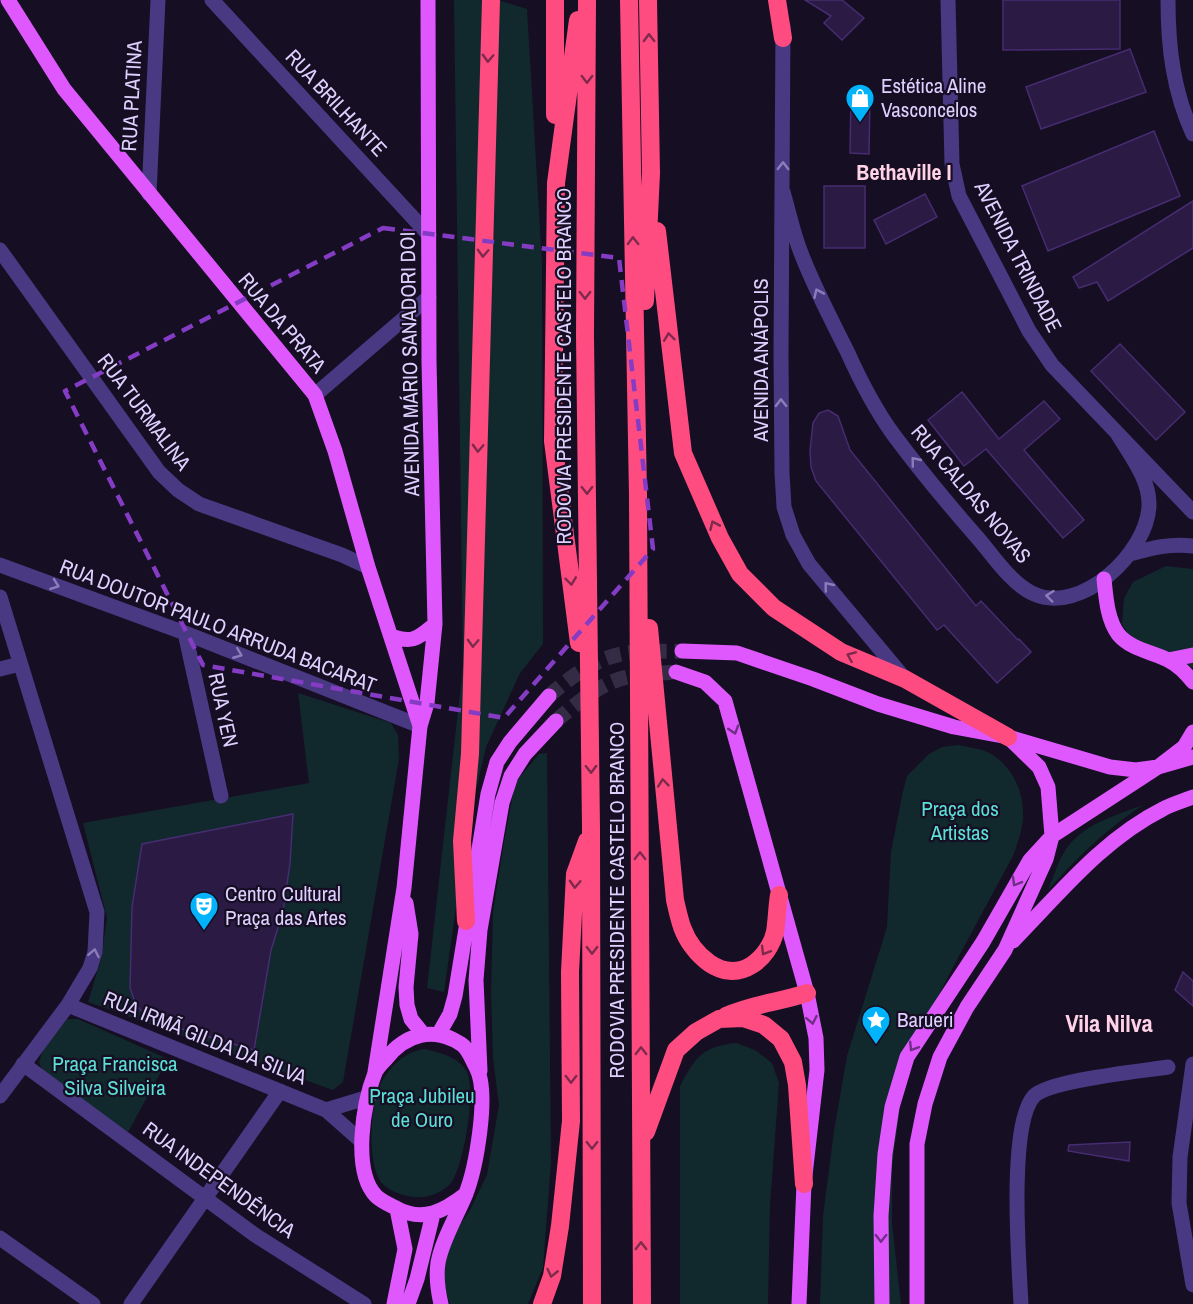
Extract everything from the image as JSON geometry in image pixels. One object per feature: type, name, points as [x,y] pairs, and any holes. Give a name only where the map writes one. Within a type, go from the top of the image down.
[{"type":"highway","points":[[466,921],[462,841],[470,742],[491,0]]},
{"type":"highway","name":"RODOVIA PRESIDENTE CASTELO BRANCO","points":[[555,0],[556,183],[553,441],[590,732]]},
{"type":"highway","name":"RODOVIA PRESIDENTE CASTELO BRANCO","points":[[556,183],[580,0]]},
{"type":"highway","name":"RODOVIA PRESIDENTE CASTELO BRANCO","points":[[587,0],[585,336],[591,828],[592,1304]]},
{"type":"highway","name":"RODOVIA PRESIDENTE CASTELO BRANCO","points":[[629,0],[638,495],[642,1304]]},
{"type":"highway","name":"RODOVIA PRESIDENTE CASTELO BRANCO","points":[[638,495],[651,173],[648,0]]},
{"type":"highway","points":[[777,0],[783,38]]},
{"type":"highway","points":[[630,41],[651,173],[683,453],[720,538],[740,574],[774,608],[841,652],[905,680],[1008,737]]},
{"type":"highway","points":[[638,495],[673,888],[682,928],[693,947],[717,968],[730,973],[742,971],[763,957],[775,933],[779,895]]},
{"type":"highway","points":[[542,1304],[554,1266],[571,1121],[570,972],[575,874],[591,828]]},
{"type":"highway","points":[[641,1145],[676,1050],[696,1032],[740,1009],[783,1001],[807,993]]},
{"type":"highway","points":[[719,1019],[743,1018],[764,1025],[781,1039],[789,1054],[793,1062],[797,1085],[804,1184]]},
{"type":"main road","name":"RUA DA PRATA","points":[[8,0],[64,89],[315,395],[335,451],[368,567],[420,726]]},
{"type":"main road","name":"AVENIDA MÁRIO SANADORI DOI","points":[[420,726],[428,703],[435,624],[429,297],[428,0]]},
{"type":"main road","points":[[1104,579],[1106,602],[1111,620],[1118,633],[1126,641],[1168,660],[1187,674],[1193,682]]},
{"type":"main road","points":[[391,636],[404,641],[412,640],[435,624]]},
{"type":"main road","points":[[682,651],[737,653],[813,679],[878,705],[954,727],[1008,737],[1110,767],[1136,770],[1158,767],[1193,757]]},
{"type":"main road","points":[[1168,660],[1193,655]]},
{"type":"main road","points":[[676,672],[705,682],[725,701],[807,993],[816,1038],[817,1070],[804,1184],[799,1304]]},
{"type":"main road","points":[[375,1072],[395,1047],[411,1038],[431,1034],[450,1014],[455,996],[488,794],[497,762],[510,742],[549,696]]},
{"type":"main road","points":[[441,1304],[438,1262],[466,1194],[473,1169],[483,1111],[476,980],[480,930],[502,803],[511,776],[525,754],[556,721]]},
{"type":"main road","points":[[420,726],[404,888],[362,1141],[362,1166],[366,1179],[377,1197],[406,1213],[433,1214],[447,1209],[466,1194]]},
{"type":"main road","points":[[882,1304],[881,1216],[885,1154],[892,1107],[907,1057],[983,942],[1024,869],[1052,836],[1158,767],[1184,747],[1193,732]]},
{"type":"main road","points":[[1005,950],[1046,859],[1052,836],[1048,787],[1039,767],[1008,737]]},
{"type":"main road","points":[[917,1304],[917,1144],[925,1104],[940,1057],[966,1007],[1005,950],[1088,863],[1127,831],[1162,809],[1193,797]]},
{"type":"main road","points":[[404,888],[411,934],[406,987],[411,1019],[431,1034],[463,1045],[480,1074]]},
{"type":"main road","points":[[394,1304],[405,1249],[397,1209]]},
{"type":"main road","points":[[408,1304],[417,1279],[433,1214]]},
{"type":"street","name":"RUA PLATINA","points":[[149,194],[158,0]]},
{"type":"street","name":"RUA BRILHANTE","points":[[212,0],[429,235]]},
{"type":"street","name":"AVENIDA ANÁPOLIS","points":[[783,0],[781,355],[784,507],[793,535],[810,564],[905,680]]},
{"type":"street","name":"AVENIDA TRINDADE","points":[[948,0],[952,164],[959,196],[1029,331],[1052,365],[1117,433]]},
{"type":"street","points":[[1168,0],[1168,39],[1174,81],[1186,120],[1193,134]]},
{"type":"street","name":"RUA CALDAS NOVAS","points":[[783,192],[800,252],[825,308],[863,384],[892,433],[1014,580],[1034,594],[1055,598],[1076,596],[1104,579],[1130,554],[1141,534],[1149,508],[1148,494],[1143,476],[1117,433]]},
{"type":"street","name":"RUA TURMALINA","points":[[0,250],[159,472],[178,490],[199,504],[342,555],[368,567]]},
{"type":"street","points":[[315,395],[429,297]]},
{"type":"street","points":[[1117,433],[1193,512]]},
{"type":"street","points":[[1130,554],[1159,546],[1177,544],[1193,546]]},
{"type":"street","name":"RUA DOUTOR PAULO ARRUDA BACARAT","points":[[0,565],[185,633],[420,726]]},
{"type":"street","points":[[0,597],[97,912],[95,952],[90,968],[68,1005],[0,1096]]},
{"type":"street","name":"RUA YEN","points":[[185,633],[220,796]]},
{"type":"street","points":[[0,669],[20,664]]},
{"type":"street","name":"RUA IRMÃ GILDA DA SILVA","points":[[68,1005],[326,1110],[362,1141]]},
{"type":"street","name":"RUA INDEPENDÊNCIA","points":[[23,1064],[255,1235],[364,1304]]},
{"type":"street","points":[[1193,1065],[1180,1157],[1179,1203],[1193,1285]]},
{"type":"street","points":[[1021,1304],[1017,1190],[1021,1138],[1026,1112],[1035,1095],[1078,1081],[1168,1067]]},
{"type":"street","points":[[131,1304],[280,1091]]},
{"type":"street","name":"RUA IRMÃ GILDA DA SILVA","points":[[326,1110],[369,1097]]},
{"type":"street","points":[[0,1238],[93,1304]]},
{"type":"highlighted area","points":[[383,228],[619,258],[653,549],[504,718],[203,665],[65,391]]},
{"type":"green space","points":[[454,0],[498,0],[527,9],[542,264],[543,644],[520,673],[486,747],[467,829],[444,992],[427,988],[463,666]]},
{"type":"green space","points":[[1166,566],[1193,569],[1193,668],[1167,652],[1131,638],[1122,624],[1124,598],[1133,582]]},
{"type":"green space","points":[[298,693],[391,723],[398,735],[399,759],[343,1082],[333,1090],[88,1002],[101,959],[107,918],[83,823],[309,783]]},
{"type":"green space","name":"Praça dos Artistas","points":[[958,745],[985,751],[1008,768],[1017,785],[1022,803],[1023,817],[1020,833],[1014,854],[920,1033],[901,1099],[892,1167],[892,1223],[901,1304],[820,1304],[823,1216],[834,1131],[847,1056],[887,927],[891,852],[903,791],[907,776],[929,754],[942,747]]},
{"type":"green space","points":[[547,753],[551,1162],[543,1268],[528,1304],[450,1304],[443,1282],[446,1252],[453,1234],[469,1212],[487,1175],[499,1105],[493,1059],[491,990],[493,912],[504,842],[515,783],[539,754]]},
{"type":"green space","points":[[1143,805],[1092,844],[1048,890],[1063,854],[1078,836],[1098,823]]},
{"type":"green space","name":"Praça Francisca Silva Silveira","points":[[67,1019],[78,1019],[168,1059],[128,1132],[44,1074],[39,1062],[43,1050]]},
{"type":"green space","points":[[736,1043],[755,1050],[772,1063],[779,1083],[770,1205],[768,1304],[680,1304],[680,1086],[701,1055],[715,1047]]},
{"type":"green space","name":"Praça Jubileu de Ouro","points":[[424,1049],[448,1056],[459,1062],[467,1072],[470,1095],[467,1128],[460,1161],[451,1183],[429,1196],[406,1196],[388,1188],[376,1173],[372,1145],[373,1113],[380,1085],[385,1076],[402,1058]]},
{"type":"building","points":[[805,0],[842,0],[864,18],[842,40],[824,23],[831,16]]},
{"type":"building","points":[[1003,0],[1120,0],[1120,49],[1003,50]]},
{"type":"building","points":[[1130,49],[1146,92],[1041,129],[1026,87]]},
{"type":"building","name":"Estética Aline Vasconcelos","points":[[851,95],[870,95],[869,154],[850,153]]},
{"type":"building","points":[[1154,131],[1180,196],[1048,251],[1022,186]]},
{"type":"building","points":[[824,186],[865,186],[865,248],[824,248]]},
{"type":"building","points":[[925,194],[937,217],[886,244],[874,220]]},
{"type":"building","points":[[1193,201],[1193,248],[1108,301],[1097,282],[1079,288],[1073,277]]},
{"type":"building","points":[[1120,344],[1185,412],[1156,440],[1091,371]]},
{"type":"building","points":[[962,392],[999,439],[1044,401],[1060,419],[1024,450],[1084,520],[1063,538],[986,449],[964,466],[928,420]]},
{"type":"building","points":[[828,410],[838,416],[850,450],[976,606],[981,601],[1031,652],[997,683],[944,625],[937,630],[816,481],[811,467],[810,451],[813,423],[819,413]]},
{"type":"building","name":"Centro Cultural Praça das Artes","points":[[293,814],[290,863],[283,912],[271,950],[254,1050],[148,1019],[136,1005],[130,988],[132,907],[142,844]]},
{"type":"building","points":[[1183,972],[1193,981],[1193,1006],[1175,990]]},
{"type":"building","points":[[1130,1142],[1129,1161],[1068,1151],[1069,1145]]},
{"type":"tunnel","points":[[549,696],[582,670],[611,657],[636,652],[682,651]]},
{"type":"tunnel","points":[[556,721],[582,699],[612,682],[633,676],[676,672]]},
{"type":"place","name":"Estética Aline Vasconcelos","points":[[860,124]]},
{"type":"place","name":"Centro Cultural Praça das Artes","points":[[204,932]]},
{"type":"place","name":"Barueri","points":[[876,1046]]},
{"type":"district","name":"Bethaville I","points":[[904,172]]},
{"type":"district","name":"Vila Nilva","points":[[1109,1024]]}]
